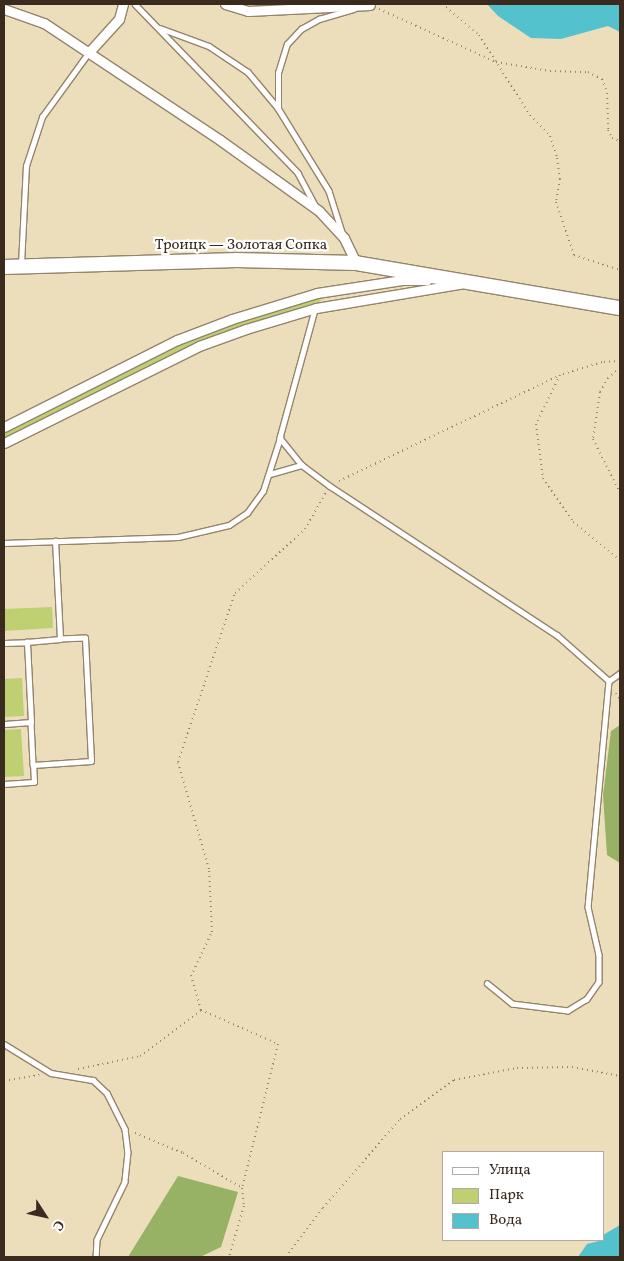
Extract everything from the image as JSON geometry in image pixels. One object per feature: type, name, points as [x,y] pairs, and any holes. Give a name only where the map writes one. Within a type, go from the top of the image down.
[{"type":"street","points":[[90,51],[119,19],[123,4]]},
{"type":"street","points":[[225,4],[248,11],[370,5]]},
{"type":"street","points":[[4,9],[44,23],[90,51],[318,211],[344,238],[356,263]]},
{"type":"street","name":"Троицк — Золотая Сопка","points":[[4,267],[237,260],[356,263],[477,282],[620,308]]},
{"type":"street","points":[[4,427],[177,340],[241,316],[317,293],[392,281],[477,282]]},
{"type":"street","points":[[4,443],[199,346],[316,308],[477,282]]},
{"type":"lane","points":[[135,4],[298,173],[318,211]]},
{"type":"lane","points":[[278,108],[278,73],[286,44],[301,29],[319,18],[370,5]]},
{"type":"lane","points":[[160,28],[209,46],[248,72],[278,108],[329,191],[344,238]]},
{"type":"lane","points":[[20,267],[26,166],[42,117],[90,51]]},
{"type":"lane","points":[[4,543],[178,537],[228,525],[247,513],[263,491],[270,474],[316,308]]},
{"type":"lane","points":[[280,438],[302,465],[330,486],[557,635],[610,682]]},
{"type":"lane","points":[[270,474],[302,465]]},
{"type":"lane","points":[[55,541],[60,639]]},
{"type":"lane","points":[[4,643],[85,638],[91,761],[33,764]]},
{"type":"lane","points":[[4,784],[34,782],[27,642]]},
{"type":"lane","points":[[487,984],[512,1004],[568,1011],[587,999],[599,982],[599,955],[588,907],[610,682],[620,673]]},
{"type":"lane","points":[[4,724],[31,722]]},
{"type":"lane","points":[[4,1044],[51,1073],[93,1080],[107,1093],[125,1129],[128,1152],[125,1182],[97,1240],[96,1257]]},
{"type":"path","points":[[442,4],[479,35],[530,115],[550,136],[557,158],[560,179],[556,202],[574,255],[620,270]]},
{"type":"path","points":[[370,5],[496,62],[550,70],[588,72],[602,79],[607,93],[608,130],[612,138],[620,141]]},
{"type":"path","points":[[229,1257],[244,1206],[242,1188],[278,1044],[201,1010],[191,976],[212,932],[209,870],[178,762],[235,593],[304,529],[330,486],[560,375],[602,362],[620,361]]},
{"type":"path","points":[[620,368],[608,378],[600,392],[593,439],[620,493]]},
{"type":"path","points":[[560,375],[536,424],[543,478],[573,522],[620,560]]},
{"type":"path","points":[[62,1075],[140,1056],[201,1010]]},
{"type":"path","points":[[286,1257],[323,1208],[400,1118],[454,1080],[517,1068],[572,1067],[620,1076]]},
{"type":"path","points":[[4,1081],[51,1073]]},
{"type":"path","points":[[125,1129],[183,1153],[242,1188]]},
{"type":"green space","points":[[320,296],[321,301],[217,335],[177,352],[4,438],[4,431],[172,347],[214,329]]},
{"type":"green space","points":[[52,607],[53,628],[4,631],[4,609]]},
{"type":"green space","points":[[22,678],[24,716],[4,717],[4,679]]},
{"type":"green space","points":[[620,725],[620,863],[607,855],[603,795],[611,731]]},
{"type":"green space","points":[[21,729],[24,776],[4,777],[4,730]]},
{"type":"green space","points":[[178,1176],[238,1192],[221,1247],[200,1257],[128,1257]]},
{"type":"water","points":[[487,4],[620,4],[620,32],[608,26],[561,39],[531,38],[498,16]]},
{"type":"water","points":[[620,1225],[620,1257],[578,1257],[587,1244],[604,1241],[604,1234]]}]
